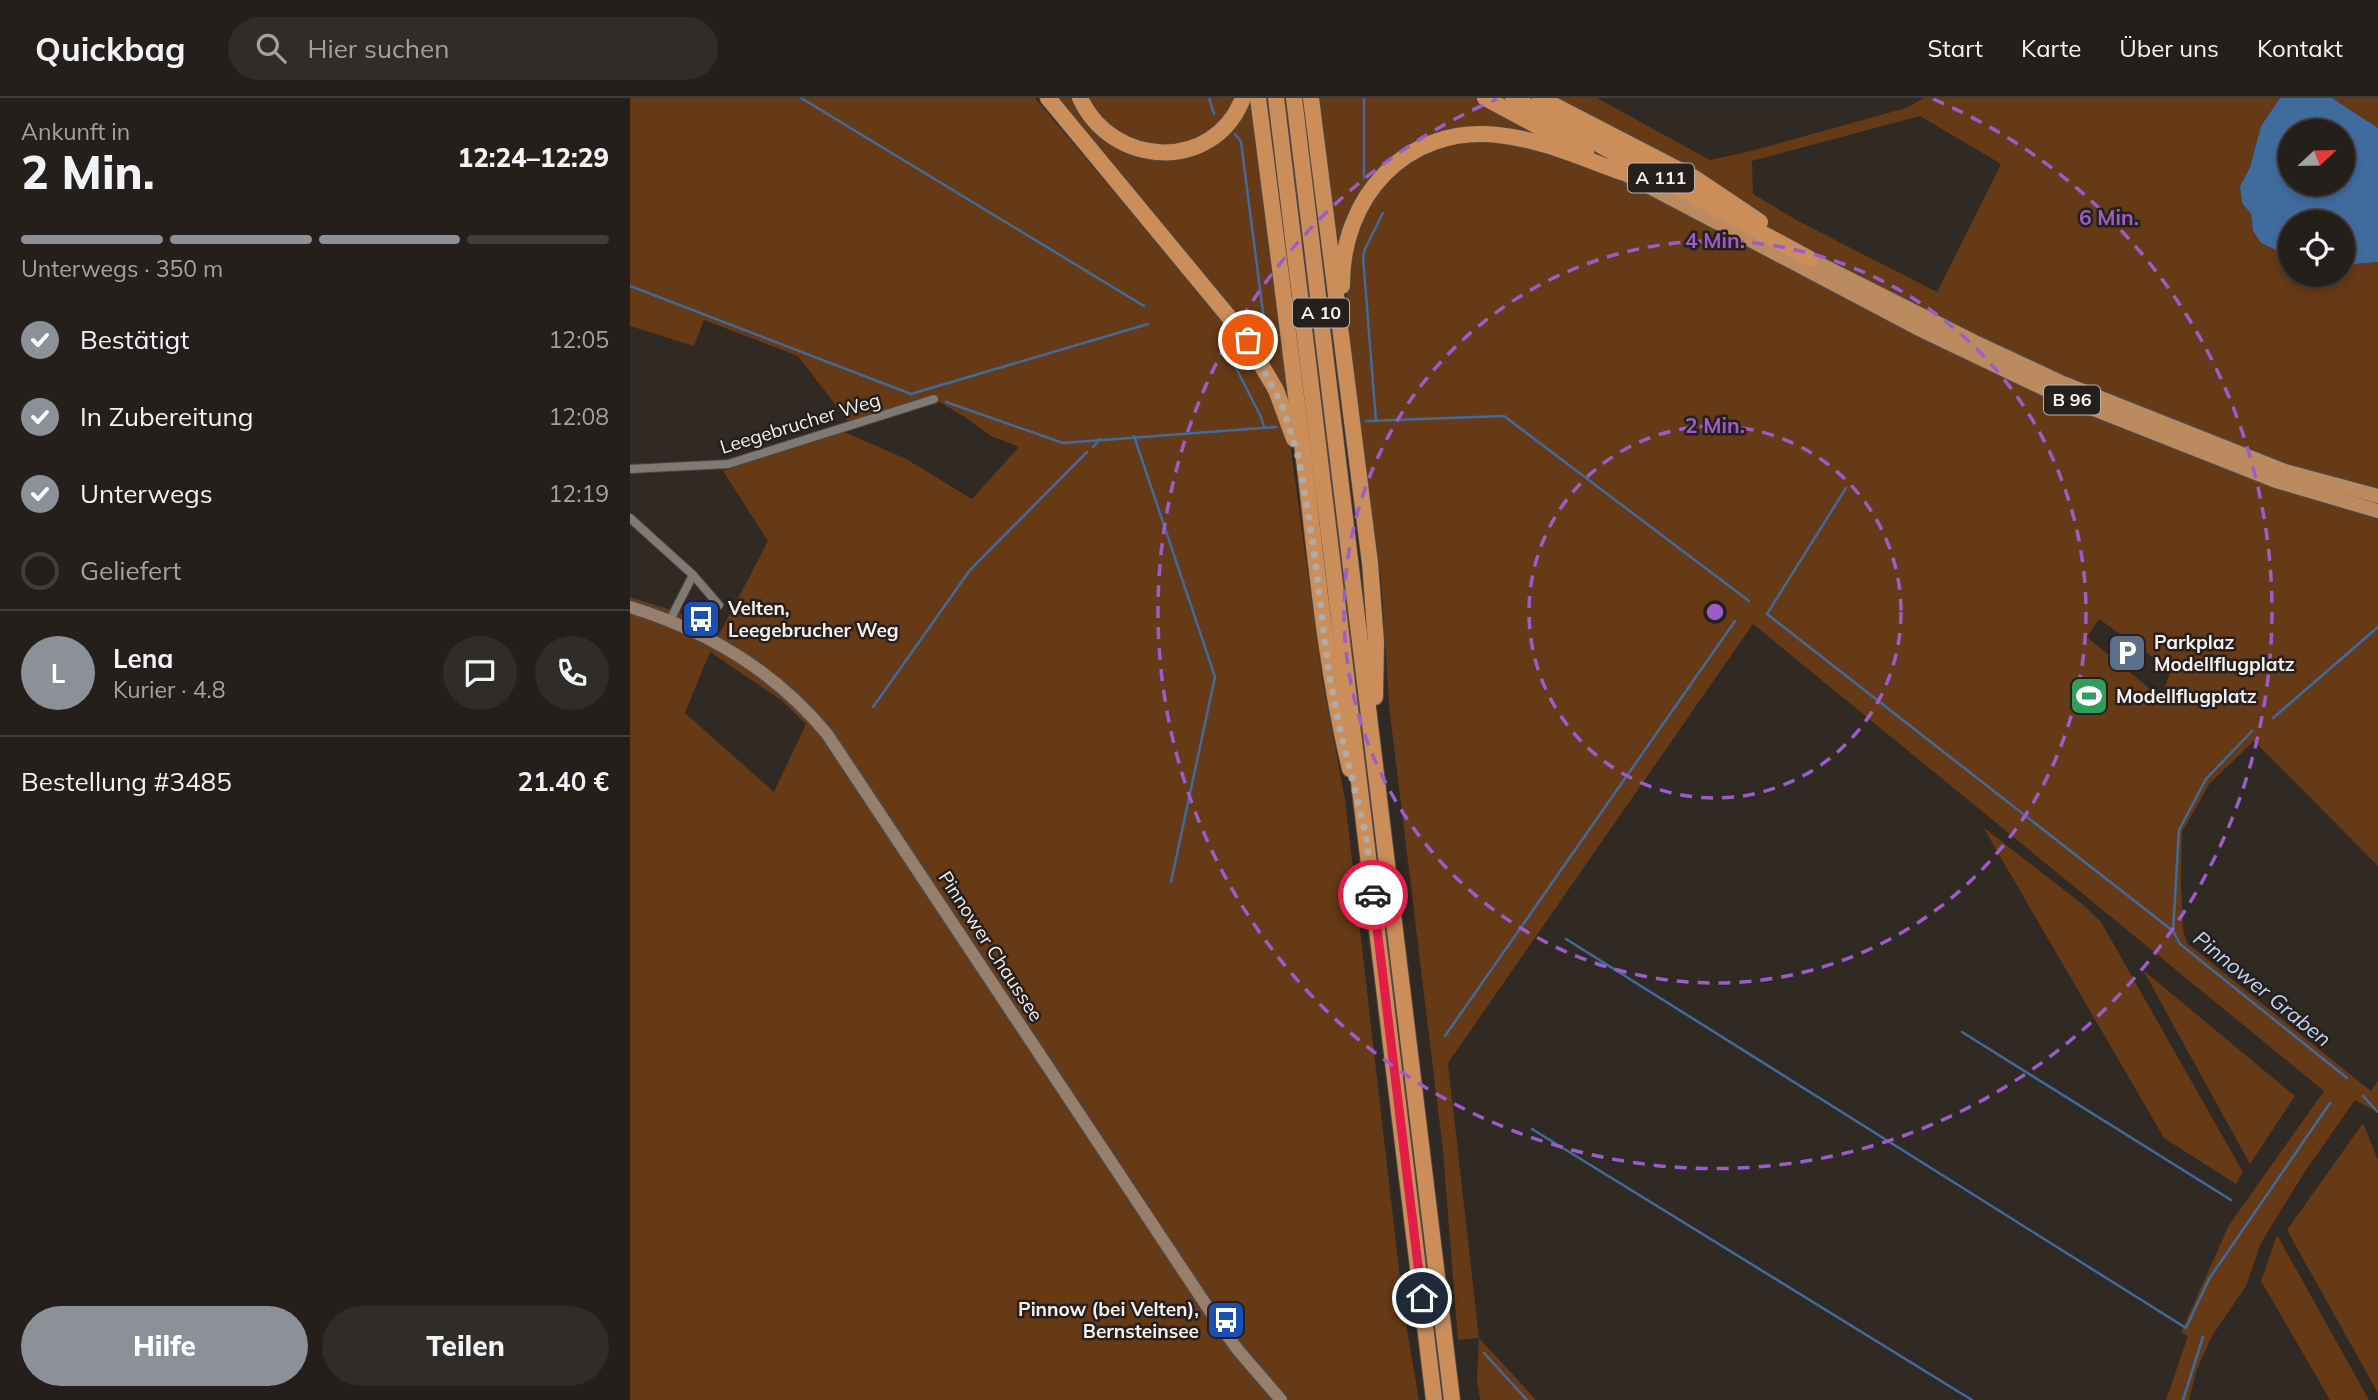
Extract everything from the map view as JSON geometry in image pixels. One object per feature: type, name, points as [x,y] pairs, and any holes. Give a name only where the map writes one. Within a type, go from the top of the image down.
[{"type":"highway","points":[[1048,98],[1253,349],[1276,390],[1291,429],[1313,544]]},
{"type":"highway","points":[[1080,98],[1095,122],[1117,141],[1137,149],[1162,153],[1185,150],[1211,138],[1226,126],[1243,98]]},
{"type":"highway","points":[[1258,98],[1332,692],[1366,835]]},
{"type":"highway","name":"A 10","points":[[1276,98],[1434,1400]]},
{"type":"highway","name":"A 10","points":[[1294,98],[1452,1400]]},
{"type":"highway","points":[[1311,98],[1374,613],[1376,662],[1373,752]]},
{"type":"highway","name":"A 111","points":[[1485,98],[1621,172]]},
{"type":"highway","name":"A 111","points":[[1513,98],[1810,259]]},
{"type":"highway","points":[[1540,98],[1700,181],[1810,259]]},
{"type":"highway","points":[[1560,98],[1609,133]]},
{"type":"highway","points":[[1348,390],[1342,282],[1348,236],[1367,194],[1378,179],[1398,161],[1444,139],[1486,134],[1531,142],[1621,172]]},
{"type":"highway","name":"B 96","points":[[1621,172],[1909,324],[2053,393],[2276,481],[2378,511]]},
{"type":"highway","name":"B 96","points":[[1810,259],[2063,383],[2285,471],[2378,496]]},
{"type":"main road","name":"Pinnower Chaussee","points":[[630,607],[670,620],[718,642],[764,672],[796,700],[827,734],[1194,1287],[1238,1350],[1280,1400]]},
{"type":"street","name":"Leegebrucher Weg","points":[[630,469],[728,464],[934,399]]},
{"type":"street","points":[[630,518],[693,575],[719,606]]},
{"type":"street","points":[[670,620],[693,575]]},
{"type":"shaded area","points":[[630,98],[1035,98],[1246,349],[1266,382],[1289,435],[1322,678],[1345,799],[1404,1313],[1419,1400],[630,1400],[630,597],[684,614],[721,631],[768,541],[723,471],[842,431],[906,459],[972,499],[1019,447],[991,436],[931,397],[848,421],[798,356],[704,320],[694,346],[630,326]],"holes":[[[710,652],[781,700],[806,724],[774,792],[685,713]]]},
{"type":"shaded area","points":[[1058,98],[1074,98],[1089,123],[1177,157],[1248,98],[1256,98],[1294,415],[1270,363],[1254,338]]},
{"type":"shaded area","points":[[1086,98],[1238,98],[1229,114],[1198,140],[1158,148],[1115,133]]},
{"type":"shaded area","points":[[1283,98],[1288,98],[1446,1400],[1441,1400]]},
{"type":"shaded area","points":[[1315,98],[1597,98],[1710,160],[1906,108],[1924,98],[2280,98],[2261,126],[2250,167],[2240,186],[2242,203],[2251,214],[2253,231],[2261,243],[2278,251],[2278,287],[2355,287],[2355,264],[2378,262],[2378,866],[2254,741],[2210,783],[2182,832],[2183,930],[2187,943],[2371,1091],[2378,1081],[2378,1113],[2355,1100],[2304,1173],[2261,1243],[2246,1286],[2212,1336],[2197,1369],[2189,1400],[2166,1400],[2188,1336],[2181,1332],[2229,1225],[2324,1091],[1753,624],[1448,1063],[1479,1338],[1458,1340],[1443,1151],[1389,705],[1381,579],[1349,332],[1346,290],[1349,254],[1357,223],[1375,191],[1401,166],[1436,147],[1459,141],[1502,140],[1561,156],[1603,174],[1558,146],[1529,135],[1499,130],[1469,131],[1440,137],[1413,148],[1389,164],[1368,186],[1352,212],[1340,251],[1337,275]],"holes":[[[1920,116],[2001,164],[1937,292],[1800,222],[1753,194],[1752,161]],[[2099,619],[2171,670],[2161,698],[2087,637]]]},
{"type":"shaded area","points":[[2332,98],[2378,98],[2378,128]]},
{"type":"shaded area","points":[[1983,827],[2081,903],[2101,922],[2243,1172],[2236,1184],[2164,1138]]},
{"type":"shaded area","points":[[2143,970],[2295,1096],[2250,1164]]},
{"type":"shaded area","points":[[2363,1123],[2378,1160],[2378,1393],[2287,1230]]},
{"type":"shaded area","points":[[2277,1235],[2369,1400],[2330,1400],[2261,1281]]},
{"type":"shaded area","points":[[1479,1338],[1536,1400],[1480,1400],[1477,1379]]},
{"type":"water","points":[[2280,98],[2332,98],[2378,128],[2378,262],[2355,264],[2355,210],[2278,210],[2278,251],[2261,243],[2253,231],[2251,214],[2242,203],[2240,186],[2250,167],[2261,126]]},
{"type":"waterway","points":[[801,98],[1144,306]]},
{"type":"waterway","points":[[1209,98],[1214,114]]},
{"type":"waterway","points":[[1364,98],[1364,178]]},
{"type":"waterway","points":[[1235,134],[1241,142],[1265,328],[1259,338]]},
{"type":"waterway","points":[[1376,421],[1363,257],[1383,213]]},
{"type":"waterway","points":[[630,286],[911,394],[1148,324]]},
{"type":"waterway","points":[[1239,354],[1232,360],[1264,427]]},
{"type":"waterway","points":[[946,402],[1063,443],[1276,427]]},
{"type":"waterway","points":[[1366,421],[1504,416],[1749,601]]},
{"type":"waterway","points":[[1134,436],[1215,677],[1171,882]]},
{"type":"waterway","points":[[1093,447],[1100,439]]},
{"type":"waterway","points":[[873,707],[970,570],[1087,452]]},
{"type":"waterway","points":[[1846,488],[1767,614],[2173,931]]},
{"type":"waterway","points":[[1445,1036],[1735,621]]},
{"type":"waterway","name":"Pinnower Graben","points":[[2273,718],[2378,627]]},
{"type":"waterway","name":"Pinnower Graben","points":[[2252,731],[2206,779],[2179,830],[2173,931],[2180,944],[2347,1078]]},
{"type":"waterway","points":[[1566,939],[2186,1328],[2209,1279],[2330,1103]]},
{"type":"waterway","points":[[1962,1032],[2231,1200]]},
{"type":"waterway","name":"Pinnower Graben","points":[[2363,1096],[2378,1112]]},
{"type":"waterway","points":[[1532,1129],[1972,1400]]},
{"type":"waterway","points":[[2183,1400],[2203,1337]]},
{"type":"waterway","points":[[1484,1353],[1527,1400]]},
{"type":"way so far","points":[[1248,340],[1282,405],[1299,459],[1313,544],[1329,674],[1366,835],[1373,895]]},
{"type":"place","name":"Velten, Leegebrucher Weg","points":[[701,619]]},
{"type":"place","name":"Parkplaz Modellflugplatz","points":[[2127,653]]},
{"type":"place","name":"Modellflugplatz","points":[[2089,696]]},
{"type":"place","name":"Pinnow (bei Velten), Bernsteinsee","points":[[1226,1320]]},
{"type":"route","points":[[1373,895],[1422,1298]]}]
